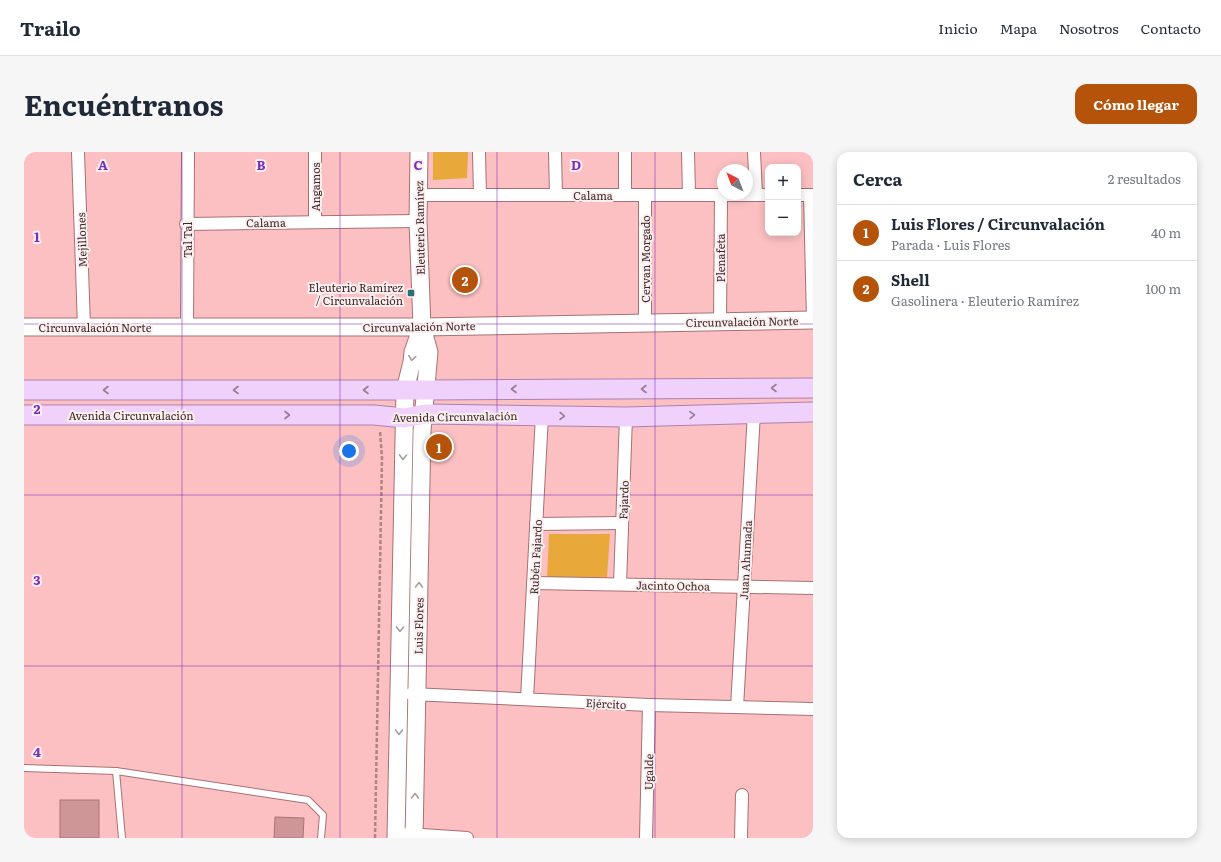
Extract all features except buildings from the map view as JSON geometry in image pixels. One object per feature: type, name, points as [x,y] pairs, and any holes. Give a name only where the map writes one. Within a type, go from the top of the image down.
[{"type":"main road","name":"Eleuterio Ramírez","points":[[418,152],[418,220],[422,327],[429,352],[425,414]]},
{"type":"main road","name":"Circunvalación Norte","points":[[24,327],[422,327],[813,320]]},
{"type":"main road","name":"Eleuterio Ramírez","points":[[404,418],[405,390],[413,352],[422,327]]},
{"type":"main road","points":[[24,390],[813,388]]},
{"type":"main road","name":"Avenida Circunvalación","points":[[24,415],[380,416],[404,418],[425,414],[626,417],[813,412]]},
{"type":"main road","name":"Luis Flores","points":[[414,836],[422,431],[425,414]]},
{"type":"main road","name":"Luis Flores","points":[[396,835],[404,418]]},
{"type":"street","name":"Mejillones","points":[[78,152],[84,327]]},
{"type":"street","name":"Tal Tal","points":[[187,327],[186,224],[188,152]]},
{"type":"street","name":"Angamos","points":[[315,152],[315,222]]},
{"type":"street","points":[[479,152],[480,195]]},
{"type":"street","points":[[556,152],[556,195]]},
{"type":"street","points":[[624,152],[625,195]]},
{"type":"street","points":[[688,152],[688,195]]},
{"type":"street","points":[[754,152],[762,195]]},
{"type":"street","name":"Calama","points":[[418,195],[717,195]]},
{"type":"street","name":"Cervan Morgado","points":[[644,323],[645,195]]},
{"type":"street","points":[[807,195],[813,320]]},
{"type":"street","name":"Plenafeta","points":[[720,200],[720,322]]},
{"type":"street","name":"Calama","points":[[186,224],[418,220]]},
{"type":"street","name":"Juan Ahumada","points":[[737,707],[754,413]]},
{"type":"street","name":"Rubén Fajardo","points":[[527,699],[542,415]]},
{"type":"street","name":"Fajardo","points":[[620,584],[626,417]]},
{"type":"street","points":[[536,524],[622,523]]},
{"type":"street","name":"Jacinto Ochoa","points":[[533,583],[813,588]]},
{"type":"street","name":"Ejército","points":[[399,693],[649,705],[813,709]]},
{"type":"street","name":"Ugalde","points":[[646,838],[649,705]]},
{"type":"street","points":[[741,838],[742,795]]},
{"type":"street","points":[[396,835],[468,838]]},
{"type":"lane","points":[[24,768],[116,771],[308,800],[323,815],[321,838]]},
{"type":"lane","points":[[116,771],[122,838]]},
{"type":"path","points":[[375,838],[382,458],[380,416]]},
{"type":"shaded area","points":[[433,152],[468,152],[467,178],[433,180]]},
{"type":"shaded area","points":[[549,534],[610,534],[607,577],[547,578]]},
{"type":"place","name":"Shell","points":[[465,280]]},
{"type":"place","name":"Eleuterio Ramírez / Circunvalación","points":[[411,293]]},
{"type":"place","name":"Luis Flores / Circunvalación","points":[[439,447]]}]
